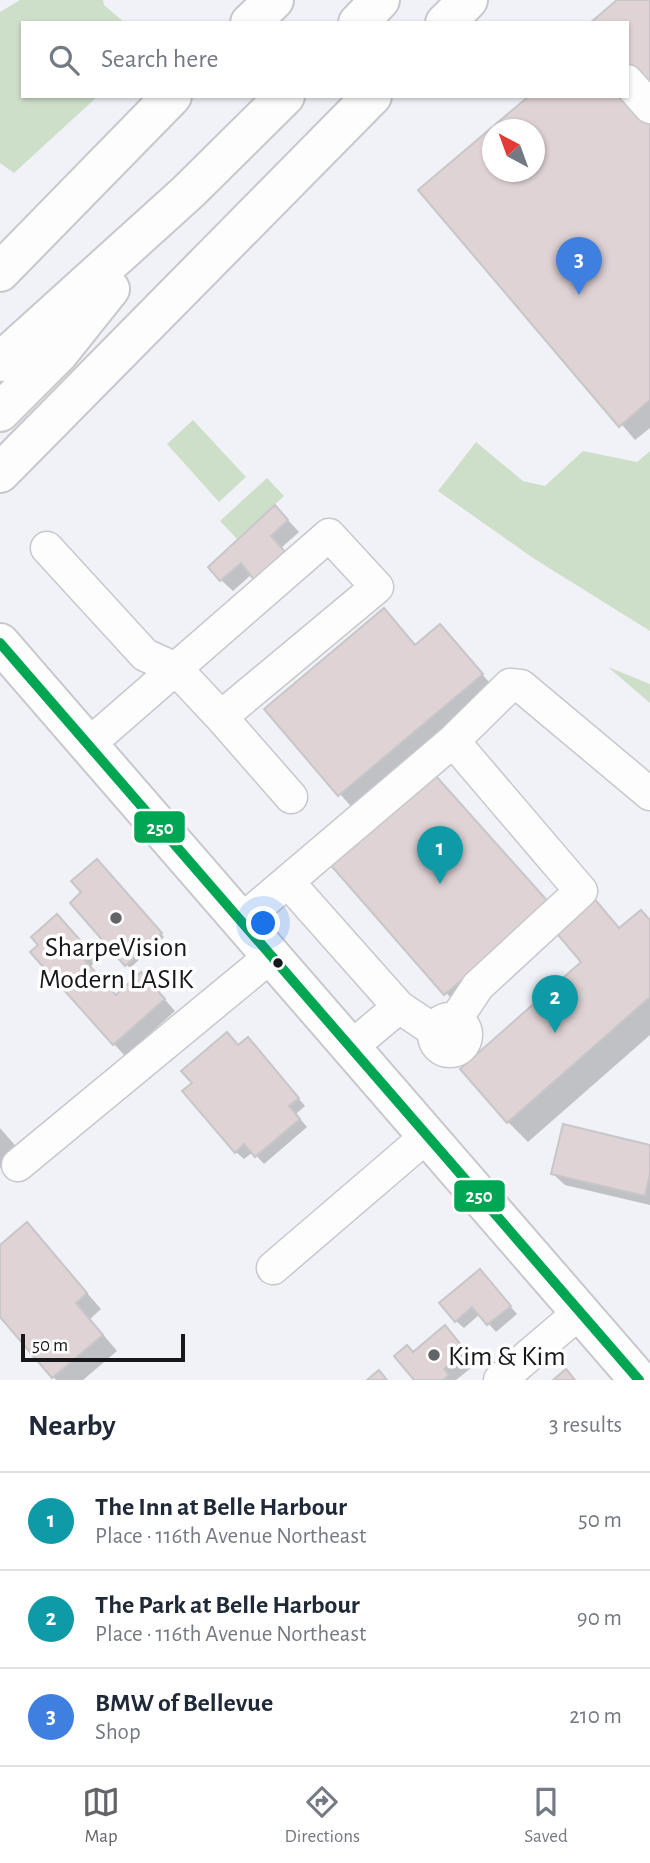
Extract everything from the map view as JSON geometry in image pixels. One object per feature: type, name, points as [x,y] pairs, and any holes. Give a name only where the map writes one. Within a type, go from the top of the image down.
[{"type":"main road","points":[[252,21],[274,0]]},
{"type":"main road","points":[[360,21],[380,0]]},
{"type":"main road","points":[[0,272],[170,98]]},
{"type":"main road","points":[[0,412],[46,344],[188,192],[283,98]]},
{"type":"main road","points":[[0,473],[370,98]]},
{"type":"main road","points":[[0,244],[137,130]]},
{"type":"main road","points":[[0,362],[46,344]]},
{"type":"main road","points":[[0,643],[639,1380]]},
{"type":"street","points":[[629,83],[650,107]]},
{"type":"street","points":[[88,745],[329,536],[377,587],[221,718]]},
{"type":"street","points":[[47,548],[145,656],[176,669],[291,797]]},
{"type":"street","points":[[241,921],[453,741],[510,685],[521,686],[650,794]]},
{"type":"street","points":[[288,882],[399,1007],[445,1025],[478,986],[581,891],[453,741]]},
{"type":"street","points":[[19,1164],[271,956]]},
{"type":"street","points":[[350,1048],[399,1007]]},
{"type":"street","points":[[272,1268],[427,1136]]},
{"type":"street","points":[[500,1380],[580,1312]]},
{"type":"green space","points":[[20,0],[103,0],[104,5],[123,21],[21,21],[21,98],[96,98],[14,173],[0,163],[0,12]]},
{"type":"green space","points":[[193,420],[246,477],[219,502],[167,444]]},
{"type":"green space","points":[[476,442],[523,481],[545,486],[583,451],[637,462],[650,451],[650,631],[533,558],[438,491]]},
{"type":"green space","points":[[267,478],[284,496],[237,539],[220,521]]},
{"type":"green space","points":[[608,667],[650,684],[650,703]]},
{"type":"building","points":[[617,0],[650,0],[650,400],[619,427],[418,190],[482,136],[482,182],[545,182],[545,119],[502,119],[527,98],[629,98],[629,21],[592,21]]},
{"type":"building","points":[[275,505],[288,520],[271,536],[287,554],[255,581],[241,563],[220,581],[208,567]]},
{"type":"building","points":[[384,608],[415,645],[440,624],[483,674],[338,796],[264,709]]},
{"type":"building","points":[[435,775],[551,905],[444,995],[329,863]]},
{"type":"building","name":"SharpeVision Modern LASIK","points":[[97,859],[162,933],[125,966],[70,903],[81,892],[71,881]]},
{"type":"building","points":[[592,896],[619,928],[641,910],[650,920],[650,997],[507,1123],[460,1069],[581,962],[554,930]]},
{"type":"building","points":[[57,914],[87,948],[80,955],[116,995],[141,972],[165,999],[113,1045],[30,952],[38,945],[31,937]]},
{"type":"building","points":[[227,1032],[238,1045],[248,1037],[299,1098],[289,1106],[300,1119],[255,1157],[244,1144],[235,1153],[182,1091],[192,1083],[181,1071]]},
{"type":"building","points":[[563,1124],[650,1145],[650,1173],[645,1196],[551,1174]]},
{"type":"building","points":[[27,1222],[87,1293],[76,1303],[103,1335],[52,1378],[0,1317],[0,1245]]},
{"type":"building","points":[[480,1269],[511,1306],[487,1325],[472,1307],[455,1322],[439,1303]]},
{"type":"building","points":[[445,1325],[466,1351],[444,1369],[449,1375],[443,1380],[414,1380],[394,1356],[407,1345],[413,1352]]},
{"type":"building","points":[[566,1369],[575,1380],[553,1380]]},
{"type":"building","points":[[379,1370],[387,1380],[367,1380]]},
{"type":"transit line","name":"250","points":[[0,643],[639,1380]]},
{"type":"place","name":"BMW of Bellevue","points":[[579,295]]},
{"type":"place","name":"The Inn at Belle Harbour","points":[[440,884]]},
{"type":"place","name":"SharpeVision Modern LASIK","points":[[116,918]]},
{"type":"place","name":"The Park at Belle Harbour","points":[[555,1033]]},
{"type":"place","name":"Kim & Kim","points":[[434,1355]]}]
